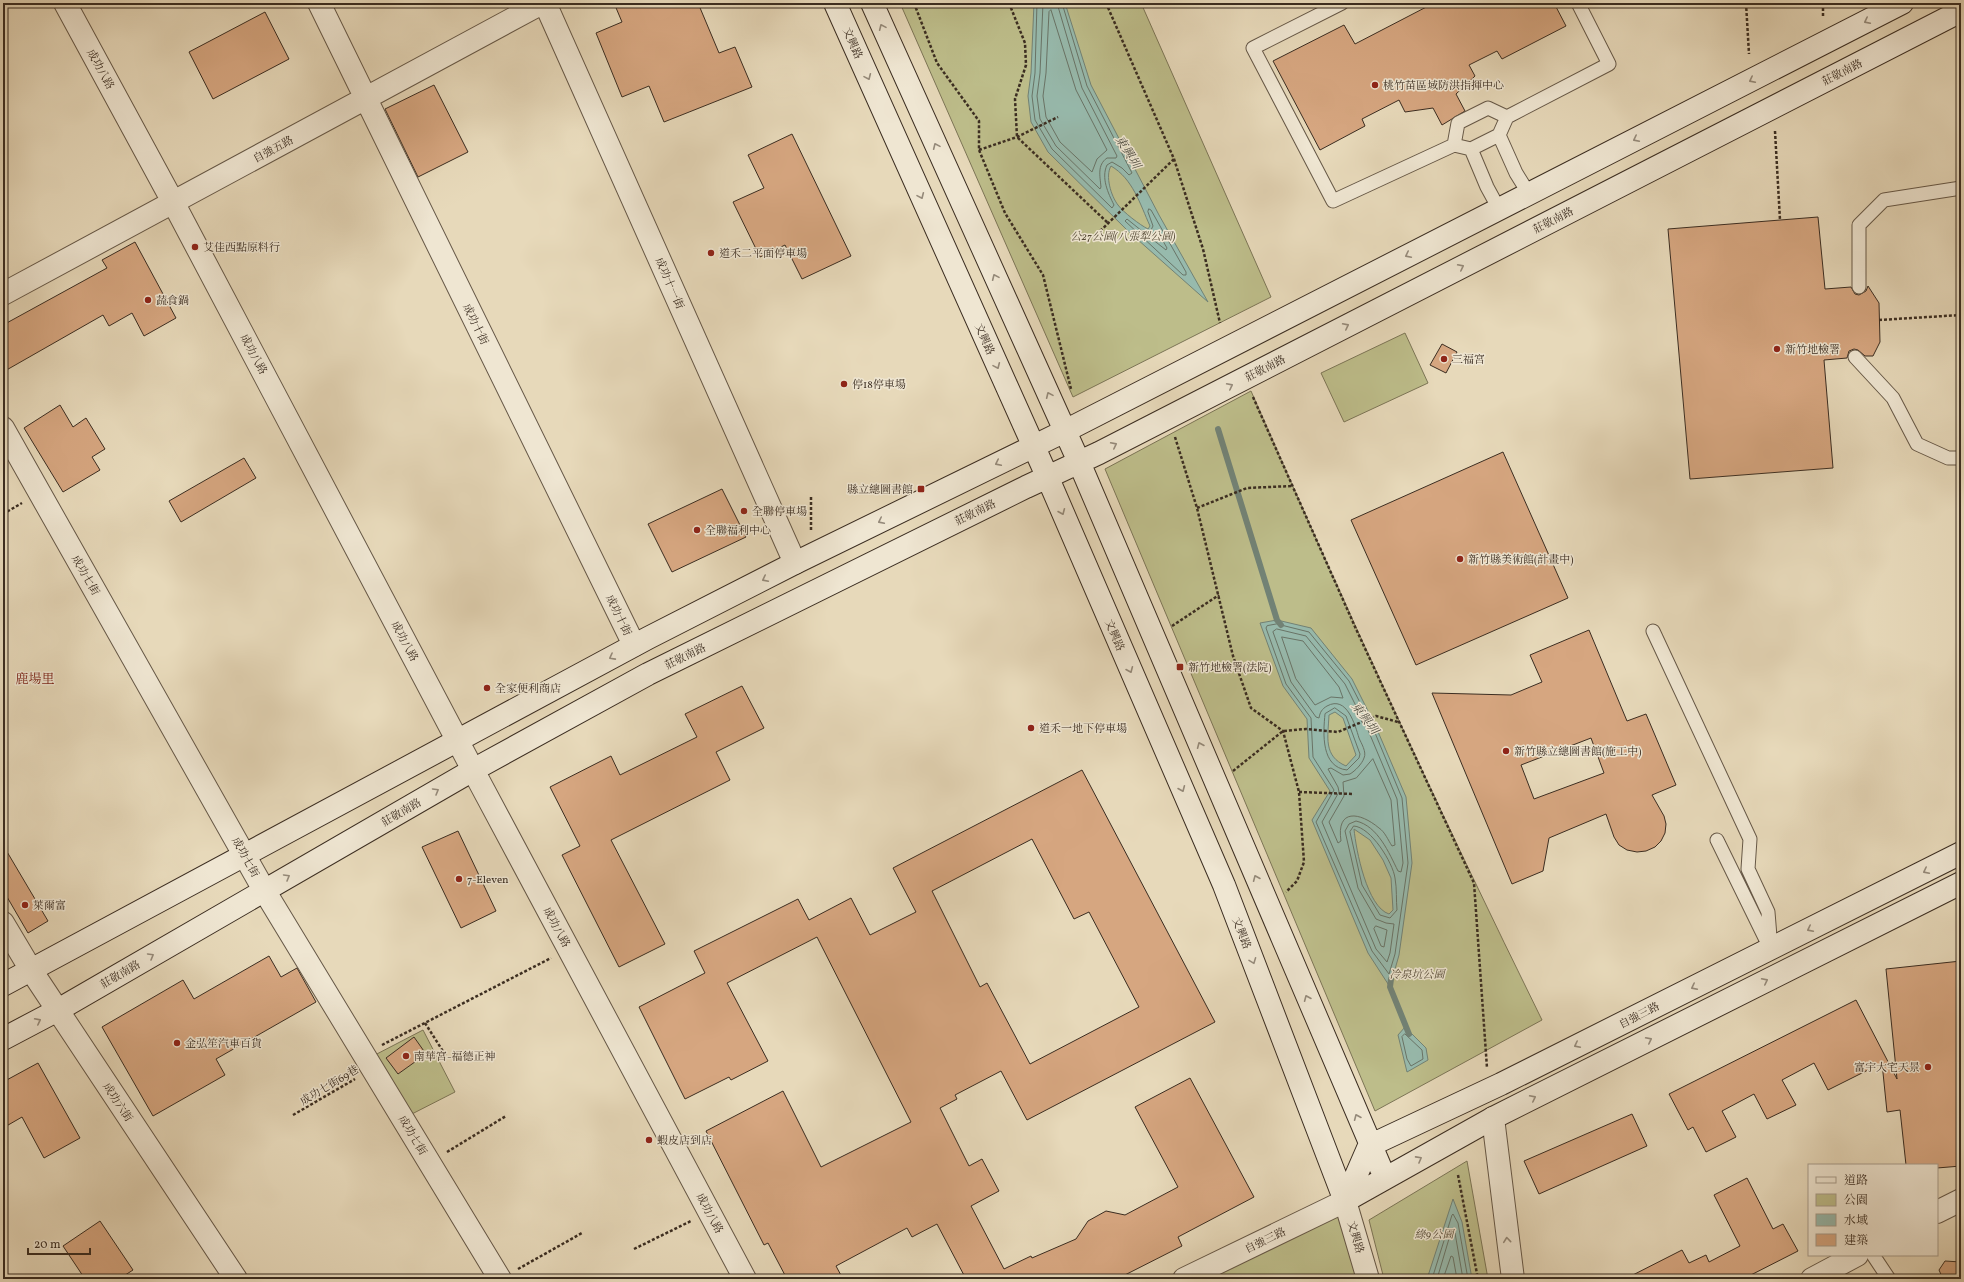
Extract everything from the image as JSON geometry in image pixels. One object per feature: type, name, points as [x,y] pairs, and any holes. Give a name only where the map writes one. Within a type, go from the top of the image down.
[{"type":"street","name":"成功八路","points":[[65,3],[173,202],[473,770],[745,1279]]},
{"type":"street","name":"成功十街","points":[[319,3],[634,646]]},
{"type":"street","name":"自強五路","points":[[3,294],[544,3]]},
{"type":"street","name":"成功十一街","points":[[544,3],[795,563]]},
{"type":"street","name":"文興路","points":[[835,3],[1033,446],[1224,885],[1345,1201],[1368,1279]]},
{"type":"street","points":[[872,3],[1079,462],[1369,1146],[1385,1178]]},
{"type":"street","points":[[3,985],[457,739],[634,646],[795,563],[1065,431],[1902,3]]},
{"type":"street","name":"莊敬南路","points":[[3,1039],[58,1010],[473,770],[648,674],[1046,476],[1079,462],[1961,11]]},
{"type":"street","name":"成功七街","points":[[3,428],[264,890],[500,1279]]},
{"type":"street","name":"自強三路","points":[[1369,1146],[1488,1090],[1961,853]]},
{"type":"street","name":"自強三路","points":[[1184,1279],[1345,1201],[1493,1118],[1961,883]]},
{"type":"street","name":"成功六街","points":[[3,923],[31,970],[236,1279]]},
{"type":"street","points":[[1493,1118],[1513,1279]]},
{"type":"street","points":[[1345,1201],[1369,1146]]},
{"type":"street","points":[[1938,1212],[1961,1200]]},
{"type":"street","points":[[1812,1279],[1855,1256]]},
{"type":"lane","points":[[1342,3],[1253,48],[1333,201],[1454,145],[1471,149],[1499,135],[1507,117],[1609,64],[1578,3]]},
{"type":"lane","points":[[1454,145],[1458,123],[1488,108],[1507,117]]},
{"type":"lane","points":[[1499,135],[1516,172],[1529,194]]},
{"type":"lane","points":[[1471,149],[1487,187],[1499,209]]},
{"type":"lane","points":[[1859,287],[1859,225],[1884,200],[1961,188]]},
{"type":"lane","points":[[1855,357],[1893,398],[1917,444],[1948,458],[1961,458]]},
{"type":"lane","points":[[1653,631],[1750,839],[1748,869],[1768,912],[1771,949]]},
{"type":"lane","points":[[1717,840],[1771,949]]},
{"type":"lane","points":[[1874,1256],[1889,1279]]},
{"type":"path","points":[[914,3],[937,63],[979,121],[978,150],[1005,213],[1043,275],[1071,390]]},
{"type":"path","points":[[1009,3],[1025,43],[1026,65],[1015,99],[1017,137],[1109,224]]},
{"type":"path","points":[[1106,3],[1174,159],[1203,249],[1220,323]]},
{"type":"path","points":[[1746,3],[1749,54]]},
{"type":"path","points":[[1823,3],[1823,17]]},
{"type":"path","points":[[978,150],[1017,137],[1058,117]]},
{"type":"path","points":[[1775,128],[1780,220]]},
{"type":"path","points":[[1093,238],[1174,159]]},
{"type":"path","points":[[1880,320],[1961,316]]},
{"type":"path","points":[[1251,391],[1398,722],[1474,883],[1488,1090]]},
{"type":"path","points":[[1174,432],[1197,508],[1233,656],[1251,708],[1283,731],[1299,792],[1304,862],[1297,881],[1284,894]]},
{"type":"path","points":[[1197,508],[1247,488],[1292,486]]},
{"type":"path","points":[[811,497],[812,536]]},
{"type":"path","points":[[1172,627],[1219,595]]},
{"type":"path","points":[[1233,772],[1283,731],[1306,729],[1338,732],[1376,716],[1398,722]]},
{"type":"path","points":[[1299,792],[1354,794]]},
{"type":"path","name":"成功七街69巷","points":[[293,1116],[368,1061],[425,1023],[569,949]]},
{"type":"path","points":[[425,1023],[446,1056]]},
{"type":"path","points":[[429,1162],[506,1116]]},
{"type":"path","points":[[1458,1175],[1478,1279]]},
{"type":"path","points":[[634,1249],[710,1212]]},
{"type":"path","points":[[500,1279],[582,1233]]},
{"type":"green space","name":"公27公園(八張犁公園)","points":[[900,3],[1141,3],[1271,297],[1073,397]]},
{"type":"green space","points":[[1405,333],[1428,383],[1344,422],[1321,373]]},
{"type":"green space","name":"冷泉坑公園","points":[[1251,391],[1321,550],[1393,707],[1466,864],[1542,1020],[1375,1111],[1105,469]]},
{"type":"green space","points":[[423,1030],[455,1092],[406,1117],[373,1056]]},
{"type":"green space","name":"綠9公園","points":[[1467,1161],[1488,1279],[1384,1279],[1369,1220]]},
{"type":"green space","points":[[1345,1201],[1368,1279],[1184,1279]]},
{"type":"water","points":[[1034,3],[1065,3],[1091,85],[1159,215],[1208,302],[1128,231],[1048,152],[1031,122],[1028,96],[1031,73]],"holes":[[[1111,166],[1119,171],[1135,193],[1150,226],[1148,229],[1128,215],[1115,201],[1110,186],[1109,170]]]},
{"type":"water","points":[[1277,620],[1311,628],[1352,679],[1376,727],[1406,797],[1412,863],[1399,955],[1390,987],[1368,953],[1312,820],[1330,791],[1309,758],[1307,719],[1283,686],[1260,623]],"holes":[[[1335,712],[1343,718],[1356,755],[1346,766],[1334,757],[1328,745],[1329,715]],[[1354,829],[1370,840],[1383,860],[1391,878],[1393,910],[1389,914],[1381,909],[1369,890],[1360,863]]]},
{"type":"water","points":[[1405,1027],[1426,1048],[1428,1060],[1407,1072],[1398,1035]]},
{"type":"water","points":[[1453,1199],[1462,1222],[1472,1279],[1427,1279]]},
{"type":"building","points":[[614,3],[698,3],[719,53],[735,47],[752,87],[664,122],[649,86],[622,97],[596,33],[622,22]]},
{"type":"building","name":"桃竹苗區域防洪指揮中心","points":[[1434,3],[1554,3],[1566,26],[1502,59],[1497,51],[1469,65],[1475,76],[1456,94],[1465,111],[1442,125],[1433,108],[1405,112],[1399,100],[1362,119],[1365,126],[1320,150],[1273,61],[1344,25],[1355,44]]},
{"type":"building","points":[[265,12],[289,59],[213,99],[189,52]]},
{"type":"building","points":[[434,85],[468,152],[418,177],[385,109]]},
{"type":"building","points":[[792,134],[851,256],[802,279],[785,245],[760,257],[733,202],[764,188],[748,155]]},
{"type":"building","name":"新竹地檢署","points":[[1818,217],[1825,289],[1851,287],[1855,294],[1859,295],[1866,291],[1868,286],[1879,303],[1880,342],[1873,356],[1865,356],[1858,350],[1854,349],[1849,351],[1847,358],[1824,360],[1833,468],[1690,479],[1668,229]]},
{"type":"building","points":[[135,242],[176,318],[144,336],[132,313],[109,326],[103,315],[3,372],[3,325],[107,268],[102,260]]},
{"type":"building","name":"三福宮","points":[[1442,344],[1457,352],[1446,373],[1430,365]]},
{"type":"building","points":[[60,405],[73,427],[86,418],[105,449],[92,457],[100,470],[63,492],[24,428]]},
{"type":"building","name":"新竹縣美術館(計畫中)","points":[[1503,452],[1568,598],[1416,665],[1351,520]]},
{"type":"building","points":[[244,458],[256,478],[181,522],[169,501]]},
{"type":"building","name":"全聯福利中心","points":[[722,489],[746,537],[672,572],[648,524]]},
{"type":"building","name":"新竹縣立總圖書館(施工中)","points":[[1589,630],[1627,721],[1646,714],[1676,785],[1652,795],[1664,816],[1666,824],[1665,833],[1661,841],[1655,847],[1646,851],[1637,852],[1627,850],[1619,845],[1614,837],[1606,814],[1549,838],[1543,871],[1512,884],[1432,693],[1511,695],[1542,682],[1530,655]],"holes":[[[1591,738],[1604,773],[1534,799],[1521,765]]]},
{"type":"building","points":[[742,686],[764,728],[716,752],[730,780],[611,840],[665,944],[619,967],[562,855],[580,846],[550,787],[611,756],[620,775],[697,737],[685,714]]},
{"type":"building","points":[[1082,770],[1215,1022],[1027,1120],[1001,1071],[955,1095],[957,1099],[940,1108],[969,1166],[982,1159],[999,1191],[971,1206],[1004,1269],[1031,1256],[1032,1258],[1076,1239],[1088,1221],[1106,1211],[1125,1215],[1178,1187],[1135,1107],[1190,1078],[1254,1197],[1178,1237],[1182,1246],[1117,1279],[966,1279],[937,1224],[912,1237],[907,1228],[836,1266],[843,1279],[787,1279],[768,1243],[764,1245],[706,1131],[783,1091],[821,1167],[911,1122],[817,937],[727,983],[768,1061],[731,1080],[729,1077],[685,1099],[639,1007],[705,973],[694,951],[798,899],[809,920],[851,898],[870,935],[916,912],[893,868]],"holes":[[[1032,839],[1074,919],[1089,912],[1139,1007],[1030,1064],[987,983],[980,987],[932,891]]]},
{"type":"building","name":"7-Eleven","points":[[458,831],[496,911],[461,928],[422,847]]},
{"type":"building","name":"萊爾富","points":[[3,845],[48,921],[28,933],[3,890]]},
{"type":"building","name":"金弘笙汽車百貨","points":[[269,956],[281,977],[297,968],[316,1002],[216,1059],[225,1075],[153,1116],[102,1027],[183,980],[194,999]]},
{"type":"building","points":[[1961,961],[1961,1166],[1938,1168],[1938,1164],[1906,1164],[1900,1110],[1887,1112],[1882,1063],[1828,1090],[1814,1063],[1782,1080],[1796,1105],[1767,1119],[1754,1094],[1722,1111],[1736,1137],[1706,1152],[1693,1127],[1688,1130],[1669,1094],[1856,1000],[1897,1079],[1886,969]]},
{"type":"building","name":"南華宮-福德正神","points":[[414,1037],[426,1054],[398,1074],[386,1058]]},
{"type":"building","points":[[38,1063],[80,1138],[44,1158],[22,1117],[3,1128],[3,1082]]},
{"type":"building","points":[[1632,1114],[1647,1146],[1539,1194],[1524,1161]]},
{"type":"building","points":[[1747,1178],[1773,1229],[1783,1224],[1798,1251],[1743,1279],[1625,1279],[1682,1250],[1689,1263],[1706,1255],[1709,1262],[1740,1246],[1714,1195]]},
{"type":"building","points":[[100,1221],[133,1270],[119,1279],[85,1279],[63,1246]]},
{"type":"building","points":[[1945,1261],[1961,1262],[1961,1279],[1943,1279],[1939,1270]]},
{"type":"waterway","name":"東興圳","points":[[1218,429],[1277,620],[1281,625]]},
{"type":"waterway","name":"東興圳","points":[[1391,979],[1390,987],[1409,1034]]},
{"type":"place","name":"桃竹苗區域防洪指揮中心","points":[[1375,85]]},
{"type":"place","name":"艾佳西點原料行","points":[[195,247]]},
{"type":"place","name":"道禾二平面停車場","points":[[711,253]]},
{"type":"place","name":"蔬食鍋","points":[[148,300]]},
{"type":"place","name":"新竹地檢署","points":[[1777,349]]},
{"type":"place","name":"三福宮","points":[[1444,359]]},
{"type":"place","name":"停18停車場","points":[[844,384]]},
{"type":"place","name":"縣立總圖書館","points":[[921,489]]},
{"type":"place","name":"全聯停車場","points":[[744,511]]},
{"type":"place","name":"全聯福利中心","points":[[697,530]]},
{"type":"place","name":"新竹縣美術館(計畫中)","points":[[1460,559]]},
{"type":"place","name":"新竹地檢署(法院)","points":[[1180,667]]},
{"type":"place","name":"全家便利商店","points":[[487,688]]},
{"type":"place","name":"道禾一地下停車場","points":[[1031,728]]},
{"type":"place","name":"新竹縣立總圖書館(施工中)","points":[[1506,751]]},
{"type":"place","name":"7-Eleven","points":[[459,879]]},
{"type":"place","name":"萊爾富","points":[[25,905]]},
{"type":"place","name":"金弘笙汽車百貨","points":[[177,1043]]},
{"type":"place","name":"南華宮-福德正神","points":[[406,1056]]},
{"type":"place","name":"富宇大宅天景","points":[[1928,1067]]},
{"type":"place","name":"蝦皮店到店","points":[[649,1140]]},
{"type":"district","name":"鹿場里","points":[[35,678]]}]
